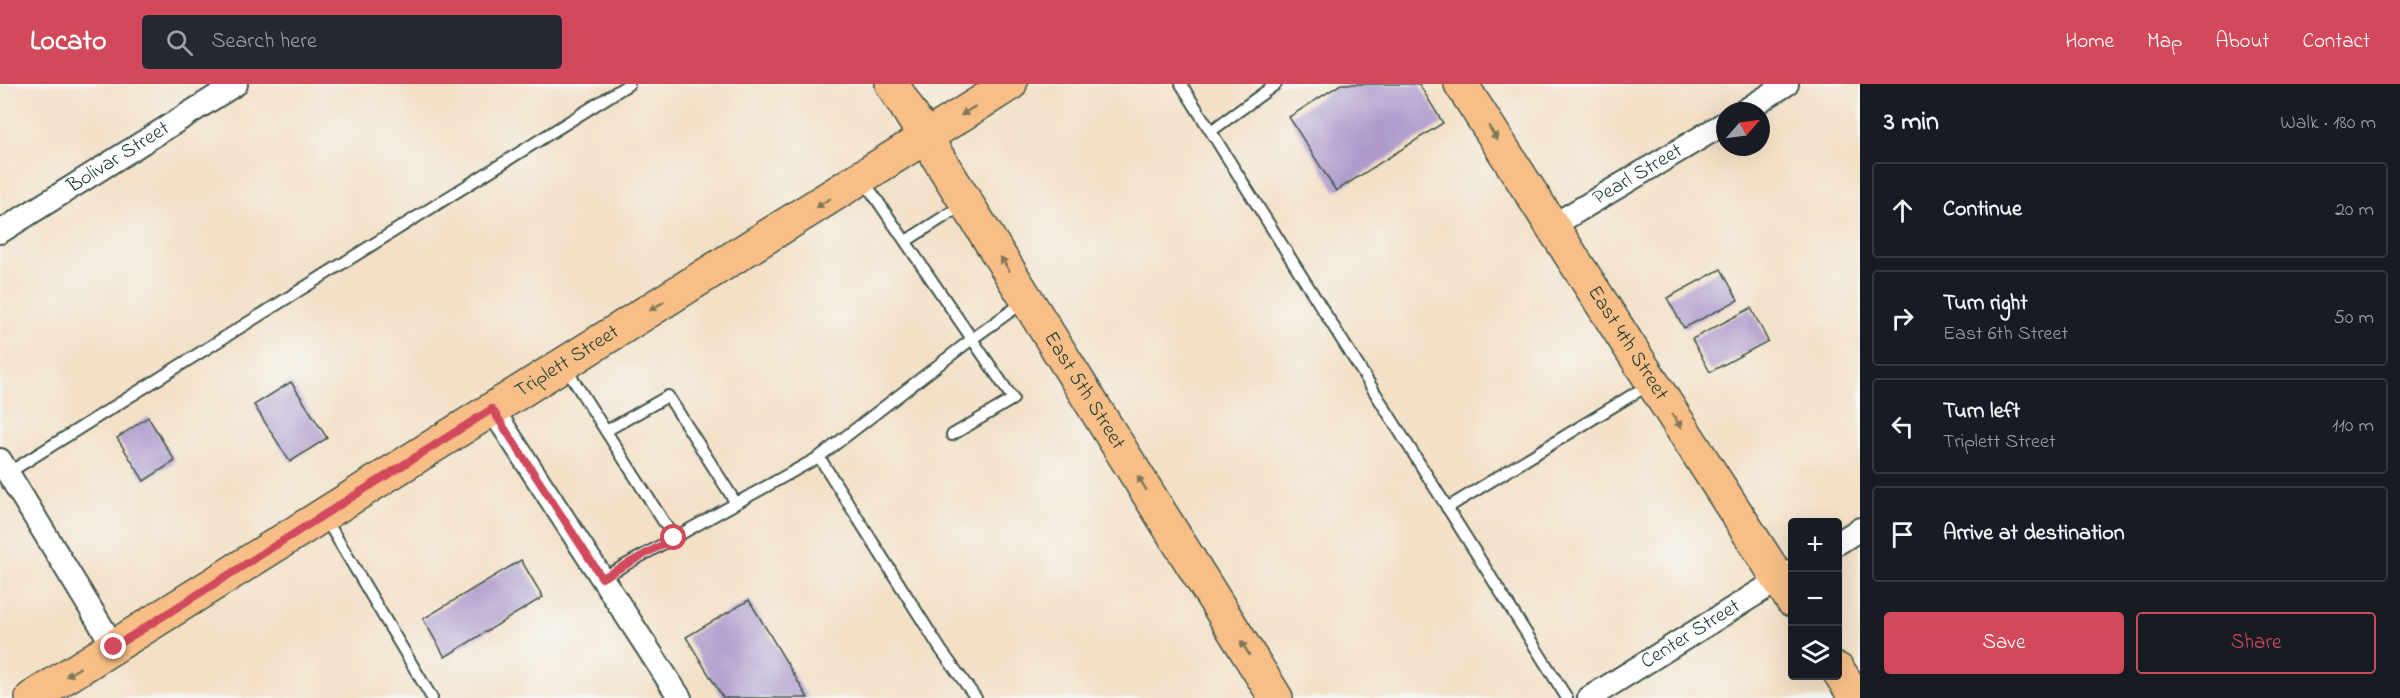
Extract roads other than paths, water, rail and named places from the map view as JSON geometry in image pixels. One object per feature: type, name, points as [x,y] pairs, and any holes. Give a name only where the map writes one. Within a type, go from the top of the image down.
[{"type":"main road","name":"East 5th Street","points":[[892,84],[1276,698]]},
{"type":"main road","name":"Triplett Street","points":[[32,698],[1010,84]]},
{"type":"main road","name":"East 4th Street","points":[[1461,84],[1653,382],[1788,584]]},
{"type":"main road","points":[[1842,676],[1856,698]]},
{"type":"street","name":"Bolivar Street","points":[[0,232],[236,84]]},
{"type":"street","points":[[1758,102],[1787,84]]},
{"type":"street","name":"Pearl Street","points":[[1552,226],[1716,128]]},
{"type":"street","points":[[492,409],[680,698]]},
{"type":"street","points":[[4,466],[114,647]]},
{"type":"street","points":[[1842,540],[1860,529]]},
{"type":"street","name":"Center Street","points":[[1589,698],[1788,584]]},
{"type":"lane","points":[[4,466],[629,84]]},
{"type":"lane","points":[[1181,84],[1568,698]]},
{"type":"lane","points":[[1211,130],[1276,84]]},
{"type":"lane","points":[[863,178],[1013,399],[952,435]]},
{"type":"lane","points":[[906,241],[966,203]]},
{"type":"lane","points":[[602,578],[819,457],[972,339],[1027,300]]},
{"type":"lane","points":[[563,364],[674,538]]},
{"type":"lane","points":[[1447,508],[1653,382]]},
{"type":"lane","points":[[606,431],[668,396],[736,503]]},
{"type":"lane","points":[[819,457],[941,650],[976,698]]},
{"type":"lane","points":[[324,515],[432,698]]}]
